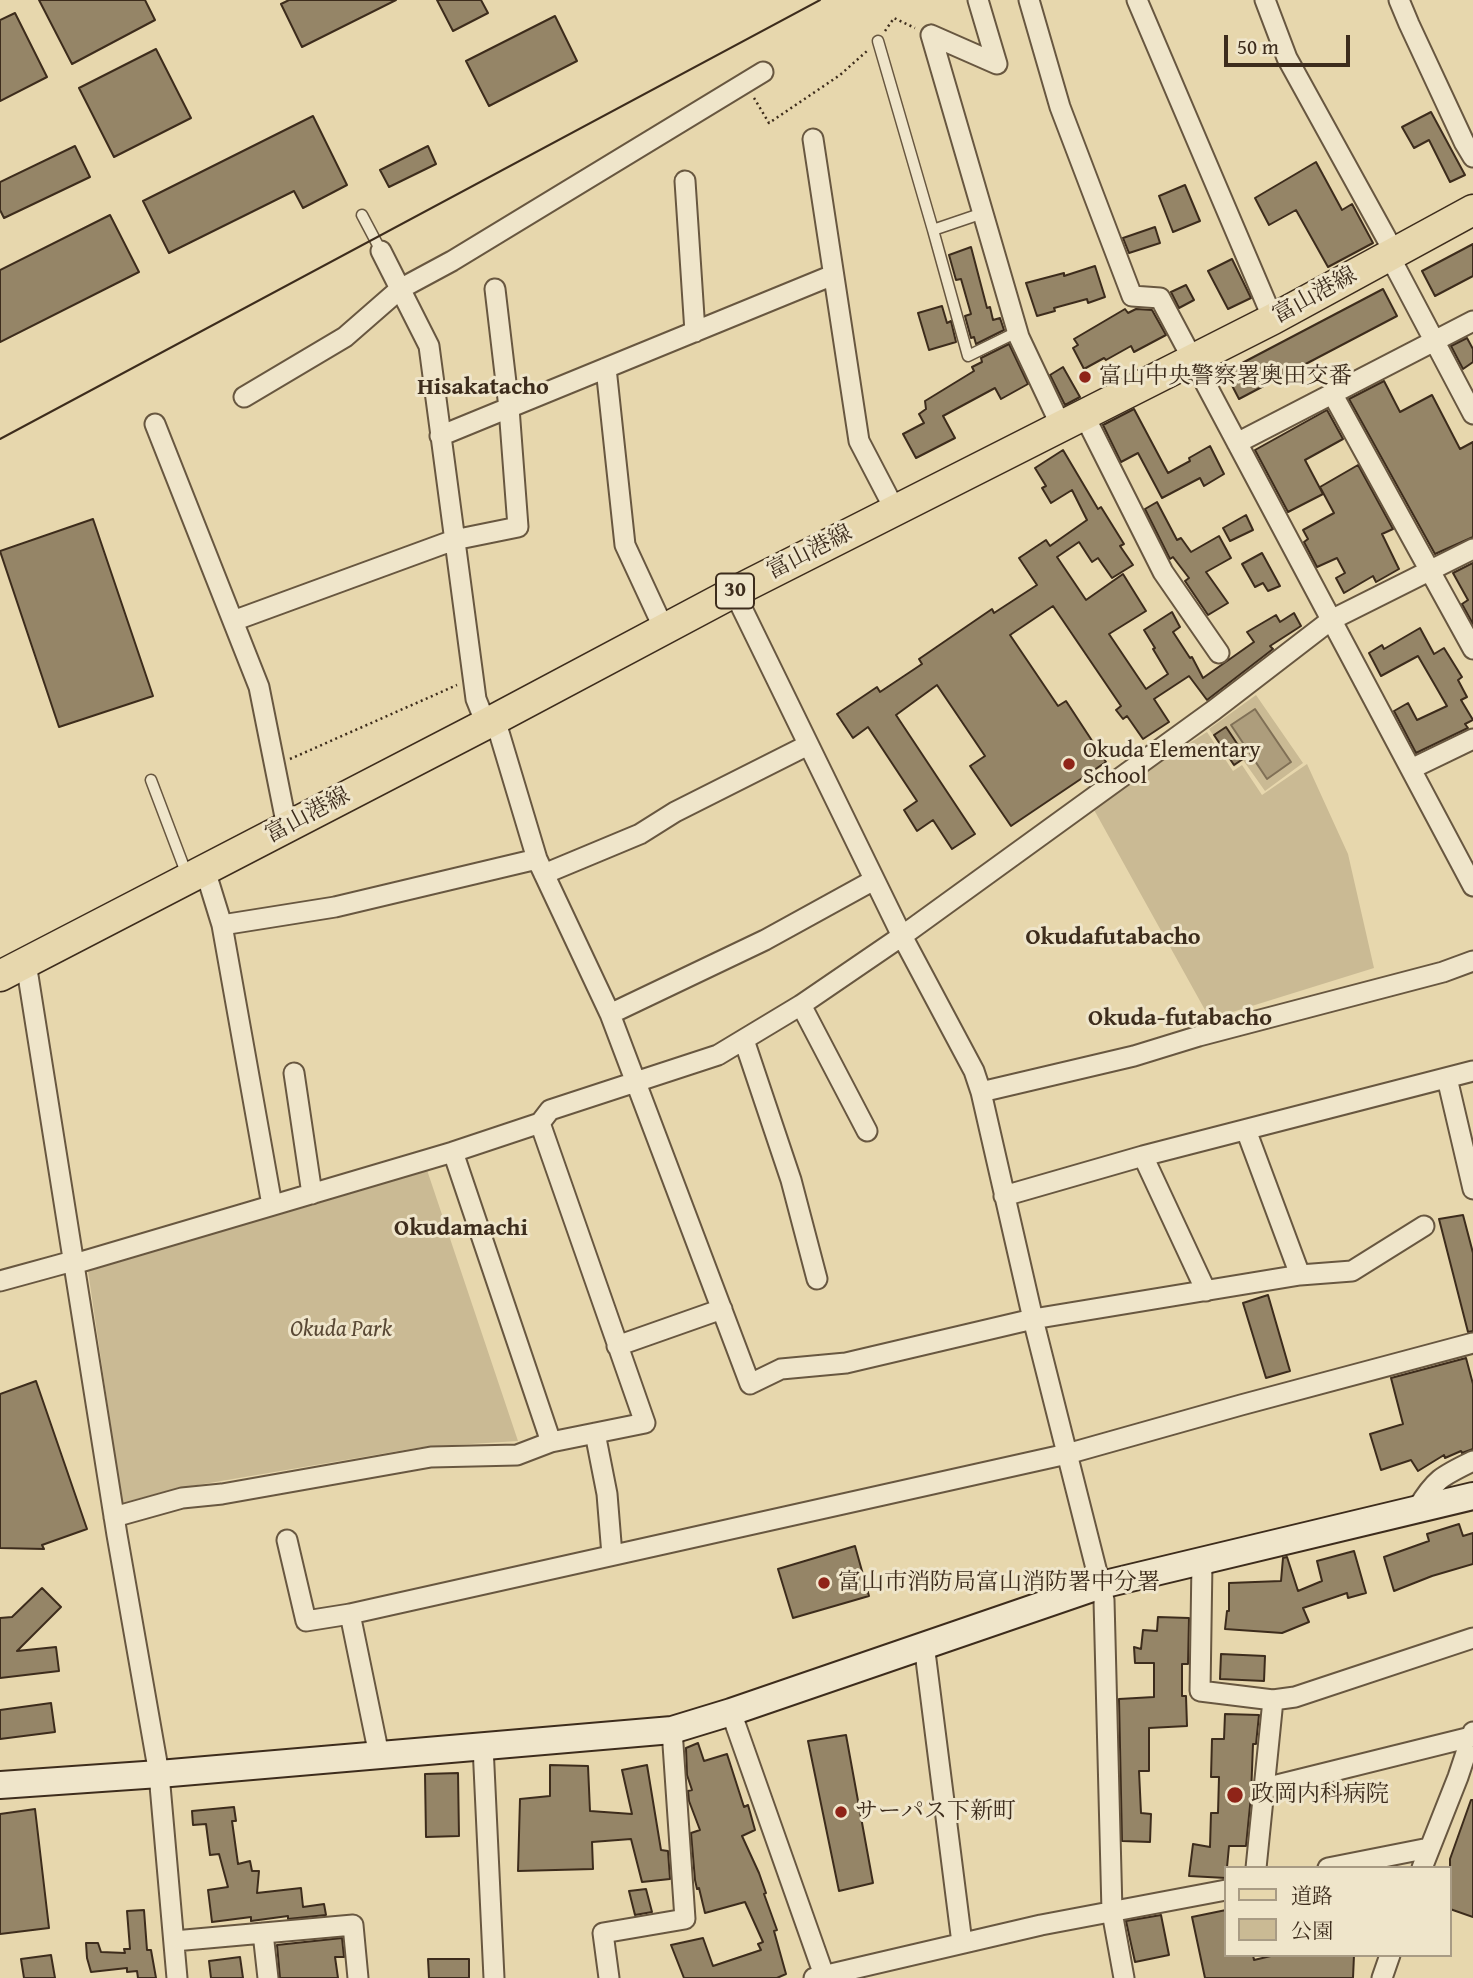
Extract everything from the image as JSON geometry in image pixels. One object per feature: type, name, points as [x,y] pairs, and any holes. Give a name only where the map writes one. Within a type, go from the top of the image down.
[{"type":"main road","name":"富山港線","points":[[13,969],[734,592],[1273,319],[1473,210]]},
{"type":"street","points":[[931,35],[997,64],[978,0]]},
{"type":"street","points":[[1029,0],[1060,107],[1132,296],[1160,298],[1473,886]]},
{"type":"street","points":[[1137,0],[1273,319]]},
{"type":"street","points":[[1265,0],[1287,58],[1473,414]]},
{"type":"street","points":[[1399,0],[1473,157]]},
{"type":"street","points":[[931,35],[1017,331],[1163,572],[1219,653]]},
{"type":"street","points":[[244,397],[345,337],[400,289],[453,261],[763,72]]},
{"type":"street","points":[[813,139],[859,441],[895,510]]},
{"type":"street","points":[[685,181],[695,332]]},
{"type":"street","points":[[381,251],[429,346],[476,699],[490,721],[541,867],[610,1014],[750,1384],[781,1369],[846,1363],[1033,1319],[1300,1275],[1352,1271],[1424,1226]]},
{"type":"street","points":[[440,436],[833,275]]},
{"type":"street","points":[[233,621],[454,540],[518,527],[509,408],[495,289]]},
{"type":"street","points":[[1237,443],[1473,321]]},
{"type":"street","points":[[606,368],[625,545],[664,629]]},
{"type":"street","points":[[1333,395],[1473,649]]},
{"type":"street","points":[[155,425],[259,687],[287,828]]},
{"type":"street","points":[[0,1280],[73,1262],[453,1152],[540,1123],[550,1110],[719,1055],[801,1006],[902,936],[1214,710],[1331,620],[1473,549]]},
{"type":"street","points":[[734,592],[902,936],[974,1071],[981,1092],[1033,1319],[1104,1600],[1112,1912],[1124,1978]]},
{"type":"street","points":[[1411,769],[1473,738]]},
{"type":"street","points":[[222,925],[335,907],[541,867],[640,834],[675,812],[808,745]]},
{"type":"street","points":[[197,874],[222,925],[272,1205]]},
{"type":"street","points":[[610,1014],[765,940],[874,880]]},
{"type":"street","points":[[981,1092],[1134,1056],[1473,961]]},
{"type":"street","points":[[13,969],[73,1262],[159,1774],[177,1978]]},
{"type":"street","points":[[801,1006],[867,1131]]},
{"type":"street","points":[[744,1040],[791,1180],[817,1279]]},
{"type":"street","points":[[1004,1196],[1143,1156],[1473,1071]]},
{"type":"street","points":[[294,1073],[312,1194]]},
{"type":"street","points":[[1447,1078],[1473,1189]]},
{"type":"street","points":[[114,1517],[182,1498],[222,1494],[431,1457],[517,1455],[551,1441],[645,1423],[540,1123]]},
{"type":"street","points":[[1246,1130],[1300,1275]]},
{"type":"street","points":[[453,1152],[551,1441]]},
{"type":"street","points":[[1143,1156],[1206,1291]]},
{"type":"street","points":[[617,1346],[722,1309]]},
{"type":"street","points":[[287,1540],[306,1621],[350,1614],[1067,1454],[1473,1343]]},
{"type":"street","points":[[595,1433],[607,1494],[612,1555]]},
{"type":"street","points":[[1417,1509],[1429,1488],[1445,1474],[1473,1461]]},
{"type":"street","points":[[0,1786],[672,1730],[1101,1584],[1473,1496]]},
{"type":"street","points":[[1202,1562],[1200,1690],[1273,1700],[1295,1698],[1473,1638]]},
{"type":"street","points":[[350,1614],[379,1755]]},
{"type":"street","points":[[924,1644],[962,1943]]},
{"type":"street","points":[[1256,1866],[1273,1700]]},
{"type":"street","points":[[731,1712],[821,1977],[1041,1925],[1224,1890]]},
{"type":"street","points":[[609,1978],[603,1933],[685,1919],[672,1730]]},
{"type":"street","points":[[1265,1788],[1472,1734],[1466,1779],[1429,1848],[1423,1866]]},
{"type":"street","points":[[483,1746],[494,1978]]},
{"type":"street","points":[[1338,1866],[1429,1848]]},
{"type":"street","points":[[174,1941],[353,1926],[358,1978]]},
{"type":"street","points":[[264,1933],[268,1978]]},
{"type":"street","points":[[1382,1978],[1389,1957]]},
{"type":"lane","points":[[878,41],[968,356],[1017,331]]},
{"type":"lane","points":[[933,230],[983,213]]},
{"type":"lane","points":[[362,215],[381,251]]},
{"type":"lane","points":[[150,780],[197,874]]},
{"type":"path","points":[[745,83],[769,123],[840,75],[878,41],[894,18],[931,35]]},
{"type":"path","points":[[274,765],[473,678]]},
{"type":"green space","points":[[1256,695],[1303,763],[1265,791],[1243,760],[1234,767],[1209,729]]},
{"type":"green space","points":[[1207,732],[1233,771],[1242,765],[1262,795],[1307,764],[1348,854],[1374,968],[1210,1019],[1093,808],[1184,738],[1188,744]]},
{"type":"green space","name":"Okuda Park","points":[[427,1170],[518,1441],[422,1447],[174,1489],[122,1503],[88,1271]]},
{"type":"shaded area","points":[[1255,709],[1291,762],[1267,779],[1231,725]]},
{"type":"building","points":[[39,0],[145,0],[155,20],[72,64]]},
{"type":"building","points":[[289,0],[396,0],[302,47],[281,4]]},
{"type":"building","points":[[437,0],[481,0],[488,13],[453,31]]},
{"type":"building","points":[[15,13],[47,77],[0,101],[0,20]]},
{"type":"building","points":[[555,16],[577,61],[489,106],[466,61]]},
{"type":"building","points":[[156,49],[191,118],[114,157],[79,88]]},
{"type":"building","points":[[1431,112],[1465,175],[1450,182],[1429,140],[1414,148],[1402,127]]},
{"type":"building","points":[[313,116],[347,185],[303,208],[294,191],[169,253],[143,201]]},
{"type":"building","points":[[75,146],[90,177],[4,218],[0,210],[0,182]]},
{"type":"building","points":[[428,146],[436,164],[389,187],[380,170]]},
{"type":"building","points":[[1316,162],[1342,210],[1352,204],[1373,243],[1328,267],[1296,210],[1269,225],[1255,198]]},
{"type":"building","points":[[1185,185],[1200,221],[1173,232],[1159,196]]},
{"type":"building","points":[[110,215],[139,272],[0,342],[0,270]]},
{"type":"building","points":[[1155,227],[1160,243],[1129,253],[1123,238]]},
{"type":"building","points":[[1473,244],[1473,276],[1435,296],[1422,271]]},
{"type":"building","points":[[971,247],[987,308],[990,307],[993,320],[1000,318],[1004,330],[976,344],[974,337],[971,338],[965,316],[971,314],[961,279],[956,280],[949,255]]},
{"type":"building","points":[[1232,259],[1251,298],[1228,309],[1208,271]]},
{"type":"building","points":[[1095,266],[1105,297],[1088,303],[1087,299],[1054,308],[1055,311],[1037,316],[1026,283],[1064,273],[1064,276]]},
{"type":"building","points":[[1186,285],[1194,300],[1179,308],[1171,292]]},
{"type":"building","points":[[1383,289],[1397,316],[1239,399],[1225,372]]},
{"type":"building","points":[[942,306],[947,323],[951,321],[956,342],[929,350],[918,313]]},
{"type":"building","points":[[1125,309],[1128,313],[1136,309],[1152,310],[1166,335],[1134,352],[1131,346],[1084,369],[1073,348],[1078,345],[1074,339]]},
{"type":"building","points":[[1467,338],[1473,349],[1473,362],[1463,369],[1451,346]]},
{"type":"building","points":[[1009,344],[1028,384],[1001,399],[995,388],[943,416],[955,438],[916,458],[903,434],[924,423],[919,414],[926,409],[925,401],[974,371],[972,367],[982,362],[981,358]]},
{"type":"building","points":[[1063,367],[1080,397],[1065,405],[1050,375]]},
{"type":"building","points":[[1384,381],[1400,412],[1432,395],[1460,449],[1473,442],[1473,537],[1435,554],[1349,399]]},
{"type":"building","points":[[1134,409],[1168,473],[1210,446],[1224,474],[1204,486],[1200,478],[1162,498],[1138,453],[1121,462],[1103,425]]},
{"type":"building","points":[[1327,410],[1343,439],[1305,460],[1323,494],[1288,512],[1255,450]]},
{"type":"building","points":[[1063,450],[1098,509],[1101,507],[1124,544],[1120,546],[1133,565],[1112,578],[1098,558],[1092,562],[1079,542],[1057,557],[1086,600],[1123,574],[1146,611],[1109,634],[1146,689],[1168,674],[1144,630],[1172,612],[1180,627],[1173,632],[1190,658],[1192,657],[1203,678],[1254,642],[1247,632],[1276,615],[1280,622],[1294,613],[1301,626],[1270,646],[1273,649],[1207,700],[1189,676],[1154,699],[1169,722],[1143,739],[1127,716],[1123,719],[1116,710],[1121,706],[1053,606],[1010,635],[1058,706],[1066,701],[1106,762],[1011,826],[970,766],[985,756],[937,685],[896,715],[975,834],[952,849],[933,820],[917,831],[904,810],[917,801],[868,727],[853,738],[837,714],[877,687],[880,692],[922,664],[919,659],[992,609],[994,613],[1037,585],[1019,558],[1046,540],[1050,546],[1087,520],[1072,490],[1051,503],[1042,488],[1046,486],[1035,468]]},
{"type":"building","points":[[1358,465],[1393,529],[1382,534],[1399,569],[1376,582],[1373,576],[1344,593],[1336,578],[1345,573],[1337,558],[1317,567],[1304,542],[1308,539],[1303,530],[1334,513],[1320,487]]},
{"type":"building","points":[[1157,502],[1177,540],[1181,538],[1191,552],[1219,536],[1231,558],[1206,572],[1228,603],[1208,615],[1185,581],[1189,578],[1173,557],[1170,559],[1145,509]]},
{"type":"building","points":[[1246,515],[1253,530],[1230,541],[1223,528]]},
{"type":"building","points":[[93,519],[153,696],[59,727],[0,551]]},
{"type":"building","points":[[1262,553],[1280,586],[1268,591],[1263,583],[1255,587],[1242,564]]},
{"type":"building","points":[[1473,563],[1473,624],[1462,604],[1468,600],[1453,573]]},
{"type":"building","points":[[1420,628],[1434,654],[1444,648],[1462,677],[1458,680],[1467,697],[1461,700],[1473,720],[1465,724],[1468,728],[1416,753],[1394,711],[1408,703],[1417,720],[1447,706],[1418,656],[1381,676],[1369,653],[1382,645],[1384,649]]},
{"type":"building","points":[[1226,727],[1246,757],[1234,765],[1214,735]]},
{"type":"building","points":[[1463,1215],[1473,1253],[1473,1331],[1468,1332],[1439,1219]]},
{"type":"building","points":[[1268,1295],[1290,1371],[1266,1378],[1243,1303]]},
{"type":"building","points":[[1466,1358],[1473,1384],[1473,1449],[1445,1458],[1444,1455],[1418,1471],[1411,1460],[1381,1470],[1370,1434],[1403,1424],[1391,1378]]},
{"type":"building","points":[[36,1381],[87,1529],[42,1545],[44,1549],[0,1548],[0,1394]]},
{"type":"building","points":[[1459,1524],[1463,1536],[1473,1533],[1473,1564],[1394,1591],[1384,1557],[1429,1541],[1427,1534]]},
{"type":"building","name":"富山市消防局富山消防署中分署","points":[[855,1546],[869,1596],[793,1618],[778,1569]]},
{"type":"building","points":[[1354,1551],[1366,1593],[1348,1598],[1347,1593],[1303,1608],[1309,1622],[1282,1633],[1225,1629],[1229,1611],[1229,1583],[1281,1581],[1283,1558],[1287,1557],[1298,1591],[1322,1581],[1317,1561]]},
{"type":"building","points":[[42,1588],[61,1607],[17,1651],[56,1647],[59,1671],[0,1678],[0,1618],[12,1617]]},
{"type":"building","points":[[1158,1617],[1189,1618],[1188,1664],[1182,1664],[1182,1696],[1186,1696],[1187,1726],[1149,1728],[1149,1771],[1139,1771],[1141,1813],[1151,1814],[1150,1842],[1122,1841],[1119,1699],[1154,1697],[1154,1663],[1135,1663],[1134,1647],[1141,1649],[1143,1630],[1157,1631]]},
{"type":"building","points":[[1221,1654],[1265,1656],[1264,1681],[1220,1679]]},
{"type":"building","points":[[51,1703],[55,1732],[0,1739],[0,1710]]},
{"type":"building","name":"政岡内科病院","points":[[1225,1714],[1259,1715],[1256,1744],[1253,1744],[1246,1846],[1229,1846],[1224,1878],[1189,1876],[1193,1844],[1210,1847],[1211,1813],[1218,1813],[1219,1777],[1211,1777],[1212,1739],[1224,1739]]},
{"type":"building","name":"サーパス下新町","points":[[846,1735],[873,1883],[839,1891],[808,1741]]},
{"type":"building","points":[[698,1743],[704,1761],[727,1754],[744,1807],[748,1805],[755,1830],[742,1836],[759,1873],[777,1930],[774,1931],[786,1974],[777,1978],[684,1978],[671,1945],[703,1938],[713,1966],[761,1950],[758,1944],[763,1942],[745,1902],[705,1913],[699,1888],[697,1889],[691,1833],[700,1830],[689,1801],[688,1791],[692,1790],[687,1775],[686,1748]]},
{"type":"building","points":[[550,1765],[588,1766],[590,1811],[632,1814],[622,1770],[647,1765],[661,1850],[668,1851],[670,1879],[642,1882],[631,1839],[592,1842],[593,1869],[518,1871],[520,1799],[550,1796]]},
{"type":"building","points":[[458,1773],[459,1836],[426,1837],[425,1774]]},
{"type":"building","points":[[1473,1800],[1473,1917],[1452,1910],[1450,1859]]},
{"type":"building","points":[[234,1807],[236,1821],[232,1821],[238,1864],[250,1861],[252,1871],[259,1871],[257,1893],[301,1888],[303,1907],[324,1904],[326,1915],[251,1921],[251,1917],[212,1922],[208,1890],[228,1887],[219,1854],[210,1855],[206,1824],[193,1825],[192,1811]]},
{"type":"building","points":[[35,1809],[49,1928],[0,1934],[0,1814]]},
{"type":"building","points":[[646,1889],[652,1912],[635,1915],[629,1891]]},
{"type":"building","points":[[144,1910],[147,1950],[151,1950],[156,1978],[138,1978],[137,1971],[127,1972],[127,1968],[91,1972],[86,1943],[98,1943],[101,1952],[125,1953],[124,1949],[130,1949],[127,1911]]},
{"type":"building","points":[[1224,1910],[1224,1957],[1253,1957],[1254,1960],[1267,1957],[1354,1957],[1353,1978],[1205,1978],[1192,1917]]},
{"type":"building","points":[[1161,1915],[1169,1955],[1135,1962],[1126,1921]]},
{"type":"building","points":[[342,1938],[344,1957],[335,1957],[338,1978],[280,1978],[277,1945]]},
{"type":"building","points":[[51,1955],[55,1978],[24,1978],[21,1959]]},
{"type":"building","points":[[240,1957],[243,1978],[211,1978],[209,1961]]},
{"type":"building","points":[[428,1959],[469,1959],[469,1978],[429,1978]]},
{"type":"tram line","points":[[0,439],[820,0]]},
{"type":"place","name":"富山中央警察署奥田交番","points":[[1085,377]]},
{"type":"place","name":"Okuda Elementary School","points":[[1069,764]]},
{"type":"place","name":"富山市消防局富山消防署中分署","points":[[824,1583]]},
{"type":"place","name":"政岡内科病院","points":[[1235,1795]]},
{"type":"place","name":"サーパス下新町","points":[[841,1812]]},
{"type":"district","name":"Hisakatacho","points":[[483,388]]},
{"type":"district","name":"Okudafutabacho","points":[[1113,938]]},
{"type":"district","name":"Okuda-futabacho","points":[[1180,1019]]},
{"type":"district","name":"Okudamachi","points":[[461,1229]]}]
